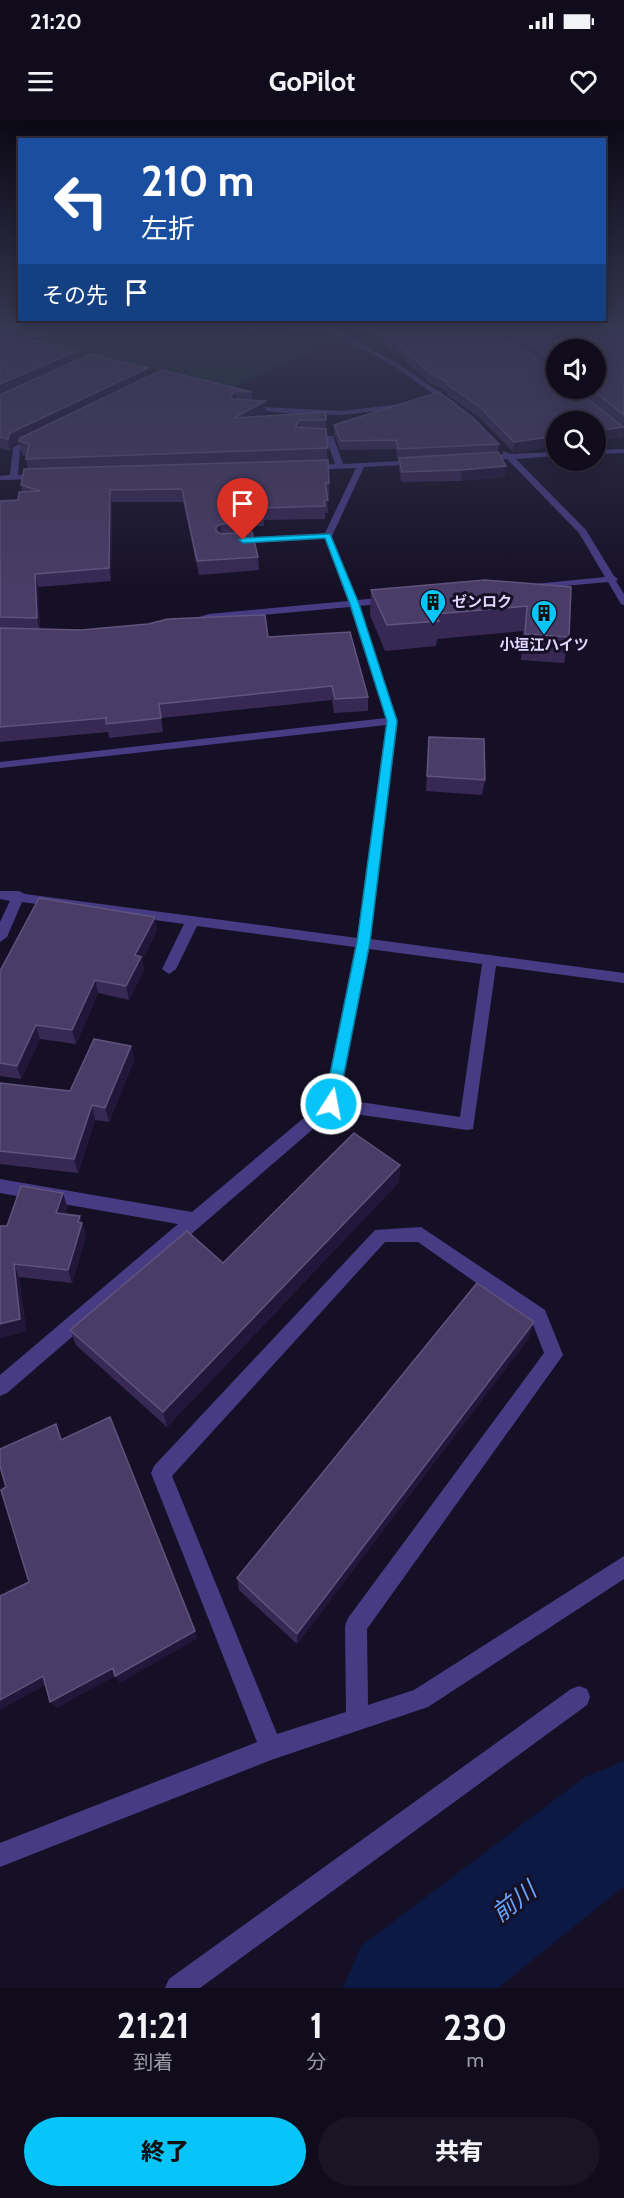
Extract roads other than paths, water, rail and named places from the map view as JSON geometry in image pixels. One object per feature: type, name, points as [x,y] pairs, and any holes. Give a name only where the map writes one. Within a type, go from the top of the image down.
[{"type":"street","points":[[14,478],[16,449],[48,434]]},
{"type":"street","points":[[300,438],[330,438],[340,467]]},
{"type":"street","points":[[502,449],[583,532],[613,579],[624,602]]},
{"type":"street","points":[[606,452],[624,451]]},
{"type":"street","points":[[472,458],[546,454]]},
{"type":"street","points":[[294,469],[428,461]]},
{"type":"street","points":[[0,1387],[331,1104],[363,942],[392,721],[354,604],[328,536],[362,466]]},
{"type":"street","points":[[0,478],[49,477]]},
{"type":"street","points":[[222,542],[328,536]]},
{"type":"street","points":[[518,589],[613,579]]},
{"type":"street","points":[[179,624],[209,617],[401,599]]},
{"type":"street","points":[[0,765],[392,721]]},
{"type":"street","points":[[0,895],[19,895],[624,978]]},
{"type":"street","points":[[0,937],[19,895]]},
{"type":"street","points":[[169,969],[193,919]]},
{"type":"street","points":[[331,1104],[467,1124],[490,959]]},
{"type":"street","points":[[0,1186],[194,1220]]},
{"type":"street","points":[[271,1748],[161,1473],[381,1235],[420,1234],[539,1316],[554,1355],[356,1626],[357,1720]]},
{"type":"street","points":[[0,1855],[271,1748],[420,1699],[624,1567]]},
{"type":"street","points":[[178,1988],[579,1697]]},
{"type":"waterway","name":"前川","points":[[403,1988],[624,1816]]},
{"type":"place","name":"ゼンロク","points":[[433,625]]},
{"type":"place","name":"小垣江ハイツ","points":[[544,636]]}]
